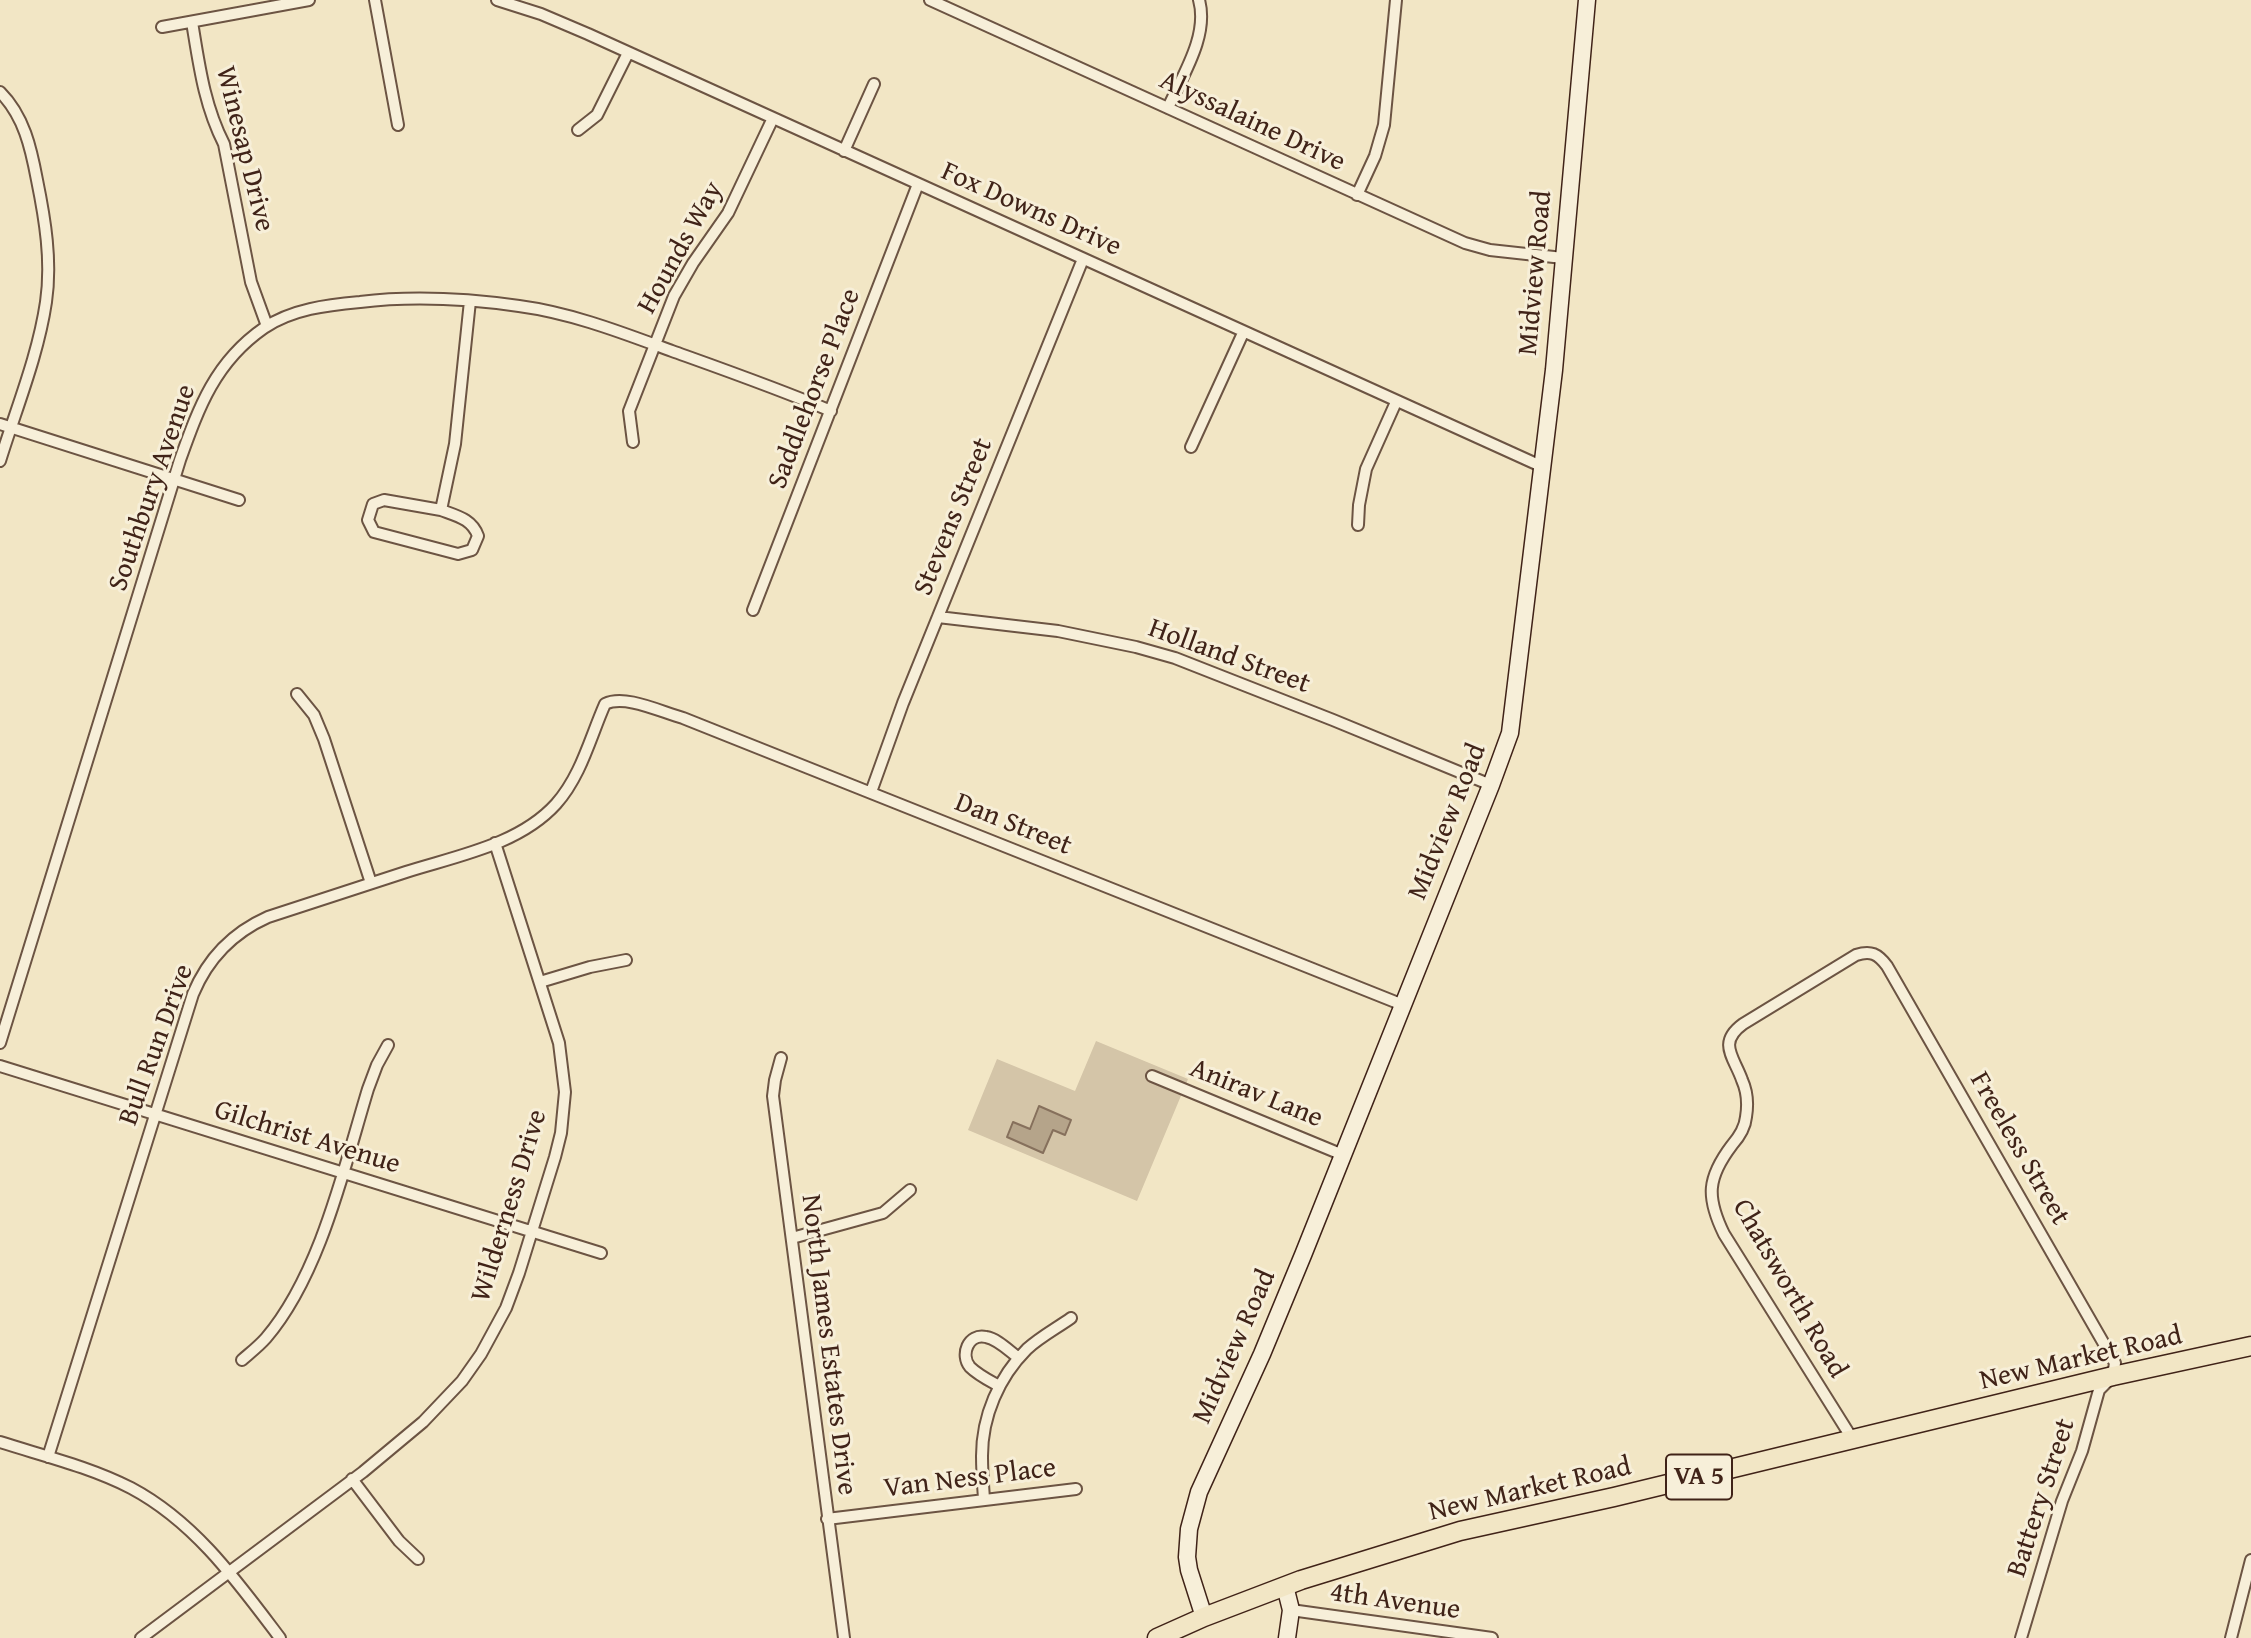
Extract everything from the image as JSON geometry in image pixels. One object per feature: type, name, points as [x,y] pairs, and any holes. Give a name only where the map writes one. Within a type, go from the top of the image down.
[{"type":"main road","name":"New Market Road","points":[[1157,1638],[1204,1616],[1285,1586],[1460,1531],[1614,1497],[2113,1376],[2251,1346]]},
{"type":"street","points":[[162,27],[309,0]]},
{"type":"street","points":[[375,0],[398,125]]},
{"type":"street","name":"Fox Downs Drive","points":[[497,0],[541,14],[1543,467]]},
{"type":"street","name":"Alyssalaine Drive","points":[[930,0],[1476,247],[1563,258]]},
{"type":"street","points":[[1168,108],[1200,33],[1202,18],[1199,0]]},
{"type":"street","points":[[1357,195],[1375,156],[1384,125],[1396,0]]},
{"type":"street","name":"Midview Road","points":[[1204,1616],[1187,1557],[1192,1515],[1199,1492],[1262,1354],[1510,733],[1543,467],[1587,0]]},
{"type":"street","name":"Winesap Drive","points":[[192,22],[203,90],[224,144],[251,282],[267,326]]},
{"type":"street","points":[[578,130],[597,115],[628,53]]},
{"type":"street","points":[[844,151],[874,84]]},
{"type":"street","points":[[0,461],[5,426],[39,335],[46,301],[48,267],[45,218],[31,148],[24,127],[1,93]]},
{"type":"street","name":"Hounds Way","points":[[633,442],[629,411],[674,296],[728,213],[773,118]]},
{"type":"street","name":"Saddlehorse Place","points":[[753,610],[918,184]]},
{"type":"street","name":"Stevens Street","points":[[871,792],[898,715],[1083,259]]},
{"type":"street","name":"Southbury Avenue","points":[[0,1043],[175,478],[203,397],[237,352],[267,326],[320,306],[374,300],[470,301],[520,306],[578,318],[831,411]]},
{"type":"street","points":[[441,510],[455,444],[470,301]]},
{"type":"street","points":[[1191,447],[1243,333]]},
{"type":"street","points":[[1358,526],[1366,469],[1396,402]]},
{"type":"street","points":[[5,426],[239,500]]},
{"type":"street","points":[[384,499],[441,510],[464,518],[474,526],[478,536],[472,550],[458,554],[374,532],[368,520],[373,504],[384,499]]},
{"type":"street","name":"Holland Street","points":[[939,617],[1058,631],[1175,658],[1491,785]]},
{"type":"street","points":[[297,694],[314,715],[324,739],[371,883]]},
{"type":"street","name":"Dan Street","points":[[604,706],[612,700],[626,700],[683,718],[1403,1005]]},
{"type":"street","name":"Bull Run Drive","points":[[48,1457],[193,994],[215,955],[238,933],[268,916],[495,843],[524,830],[544,816],[561,798],[575,776],[604,706]]},
{"type":"street","name":"Wilderness Drive","points":[[141,1638],[423,1422],[462,1381],[481,1354],[506,1308],[561,1133],[565,1091],[559,1043],[495,843]]},
{"type":"street","name":"Freeless Street","points":[[1870,953],[1879,957],[1886,966],[2115,1360],[2113,1376]]},
{"type":"street","name":"Chatsworth Road","points":[[1853,1440],[1724,1234],[1716,1218],[1711,1192],[1715,1171],[1740,1136],[1747,1116],[1743,1081],[1728,1046],[1730,1035],[1743,1024],[1856,955],[1870,953]]},
{"type":"street","points":[[540,982],[590,967],[626,960]]},
{"type":"street","points":[[242,1360],[265,1339],[296,1293],[321,1237],[368,1089],[388,1045]]},
{"type":"street","name":"North James Estates Drive","points":[[781,1058],[773,1096],[844,1638]]},
{"type":"street","name":"Gilchrist Avenue","points":[[0,1066],[601,1253]]},
{"type":"street","name":"Anirav Lane","points":[[1152,1076],[1343,1155]]},
{"type":"street","points":[[792,1238],[883,1213],[910,1190]]},
{"type":"street","points":[[984,1499],[984,1432],[989,1409],[999,1387],[1029,1348],[1071,1318]]},
{"type":"street","points":[[999,1387],[969,1366],[965,1360],[968,1343],[980,1336],[988,1337],[1019,1359]]},
{"type":"street","name":"Battery Street","points":[[2021,1638],[2099,1390],[2113,1376]]},
{"type":"street","points":[[0,1442],[108,1478],[172,1515],[204,1543],[280,1638]]},
{"type":"street","points":[[352,1479],[399,1541],[418,1559]]},
{"type":"street","name":"Van Ness Place","points":[[827,1519],[1076,1489]]},
{"type":"street","points":[[2231,1638],[2251,1560]]},
{"type":"street","points":[[1285,1586],[1291,1610],[1287,1638]]},
{"type":"street","name":"4th Avenue","points":[[1291,1610],[1492,1638]]},
{"type":"shaded area","points":[[1096,1041],[1188,1079],[1137,1201],[968,1130],[997,1059],[1075,1091]]},
{"type":"shaded area","points":[[1039,1106],[1071,1120],[1065,1135],[1053,1130],[1043,1153],[1007,1137],[1013,1122],[1030,1129]]}]
